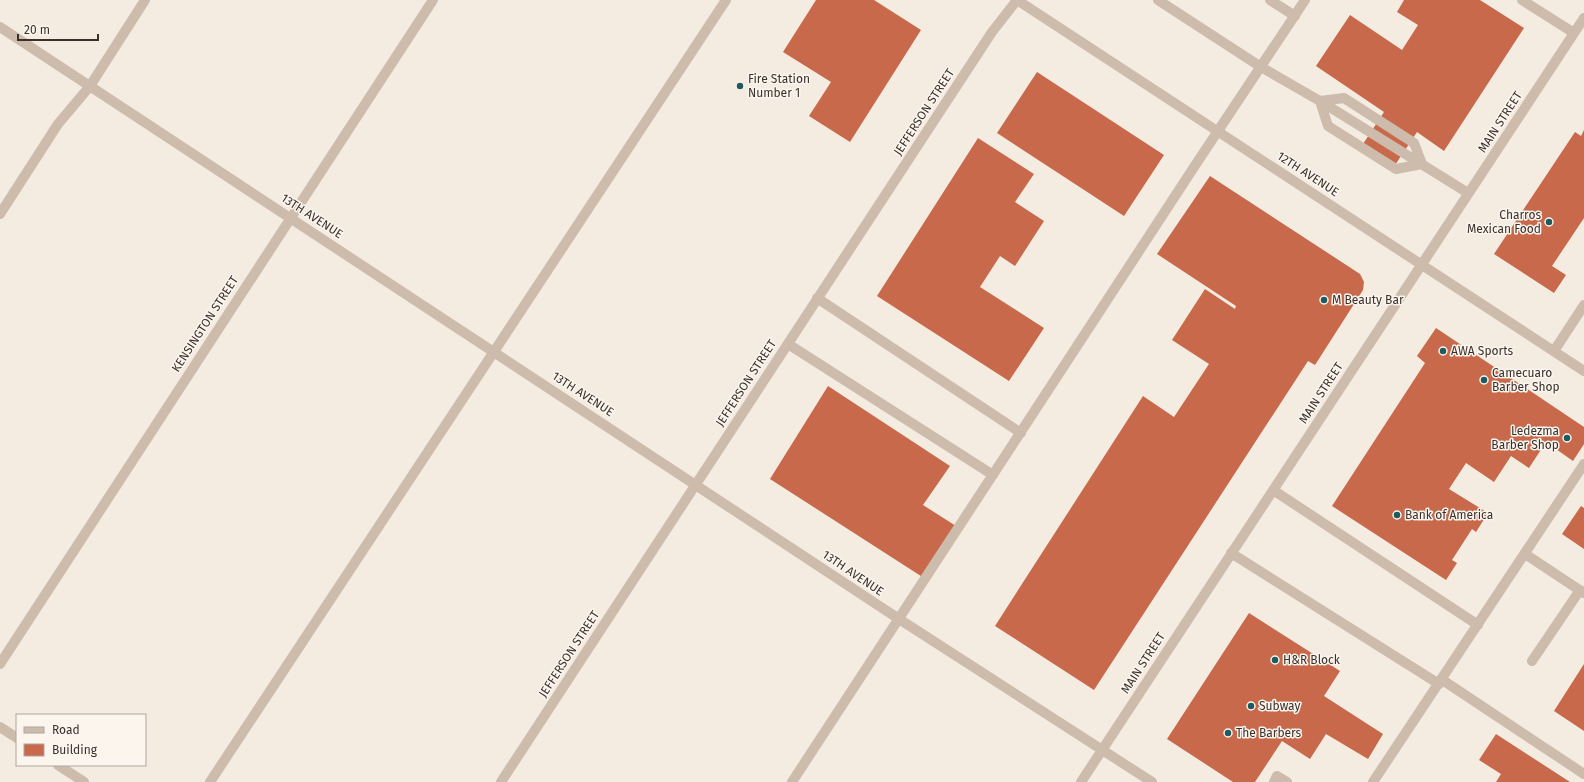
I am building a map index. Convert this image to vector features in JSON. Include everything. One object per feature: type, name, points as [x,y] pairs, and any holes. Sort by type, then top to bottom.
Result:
[{"type":"street","points":[[0,214],[58,124],[90,86],[145,0]]},
{"type":"street","name":"KENSINGTON STREET","points":[[0,664],[432,0]]},
{"type":"street","points":[[210,782],[726,0]]},
{"type":"street","name":"12TH AVENUE","points":[[1017,0],[1584,371]]},
{"type":"street","name":"JEFFERSON STREET","points":[[501,782],[992,32],[1017,0]]},
{"type":"street","points":[[1158,0],[1261,67],[1320,101],[1468,193]]},
{"type":"street","points":[[1270,0],[1295,16]]},
{"type":"street","points":[[792,782],[1305,0]]},
{"type":"street","points":[[1522,0],[1574,33]]},
{"type":"street","name":"MAIN STREET","points":[[1081,782],[1584,18]]},
{"type":"street","name":"13TH AVENUE","points":[[0,27],[696,484],[899,620],[1103,749],[1152,782]]},
{"type":"street","points":[[1320,101],[1344,98],[1414,143],[1422,164]]},
{"type":"street","points":[[1320,101],[1328,126],[1396,169],[1422,164]]},
{"type":"street","points":[[817,298],[1021,432]]},
{"type":"street","points":[[1554,351],[1584,305]]},
{"type":"street","points":[[788,344],[993,475]]},
{"type":"street","points":[[1374,782],[1584,464]]},
{"type":"street","points":[[1273,490],[1478,625]]},
{"type":"street","points":[[1231,553],[1440,682],[1584,774]]},
{"type":"street","points":[[1525,554],[1582,591],[1532,661]]},
{"type":"street","points":[[0,727],[16,737]]},
{"type":"street","points":[[60,766],[84,782]]},
{"type":"street","points":[[1274,782],[1278,776],[1287,782]]},
{"type":"building","points":[[816,0],[874,0],[921,30],[850,142],[809,116],[831,82],[783,52]]},
{"type":"building","points":[[1404,0],[1480,0],[1524,28],[1444,151],[1417,132],[1395,165],[1363,144],[1384,112],[1316,66],[1350,15],[1402,50],[1418,25],[1397,12]]},
{"type":"building","points":[[1037,72],[1164,155],[1124,216],[997,133]]},
{"type":"building","points":[[1584,130],[1584,218],[1552,266],[1566,275],[1554,293],[1494,254],[1575,132],[1581,136]]},
{"type":"building","points":[[978,138],[1034,174],[1015,202],[1044,221],[1015,266],[1000,256],[980,287],[1044,328],[1009,381],[877,296]]},
{"type":"building","points":[[1210,176],[1360,274],[1364,282],[1363,290],[1315,365],[1308,361],[1094,690],[995,626],[1143,396],[1174,417],[1209,364],[1172,340],[1205,289],[1235,309],[1236,306],[1157,254]]},
{"type":"building","points":[[1436,328],[1584,427],[1584,444],[1573,461],[1546,442],[1529,468],[1511,456],[1494,482],[1466,463],[1449,489],[1488,513],[1476,532],[1472,529],[1452,560],[1457,563],[1446,580],[1332,506],[1425,363],[1417,356]]},
{"type":"building","points":[[828,386],[950,466],[923,505],[956,526],[924,578],[770,479]]},
{"type":"building","points":[[1581,506],[1584,508],[1584,549],[1562,534]]},
{"type":"building","points":[[1249,613],[1340,671],[1324,696],[1383,734],[1368,759],[1326,734],[1310,759],[1282,741],[1255,782],[1233,782],[1167,739]]},
{"type":"building","points":[[1584,664],[1584,731],[1554,711]]},
{"type":"building","points":[[1496,734],[1570,782],[1496,782],[1501,774],[1479,760]]},
{"type":"place","name":"Fire Station Number 1","points":[[740,86]]},
{"type":"place","name":"Charros Mexican Food","points":[[1549,222]]},
{"type":"place","name":"M Beauty Bar","points":[[1324,300]]},
{"type":"place","name":"AWA Sports","points":[[1443,351]]},
{"type":"place","name":"Camecuaro Barber Shop","points":[[1484,380]]},
{"type":"place","name":"Ledezma Barber Shop","points":[[1567,438]]},
{"type":"place","name":"Bank of America","points":[[1397,515]]},
{"type":"place","name":"H&R Block","points":[[1275,660]]},
{"type":"place","name":"Subway","points":[[1251,706]]},
{"type":"place","name":"The Barbers","points":[[1228,733]]}]
